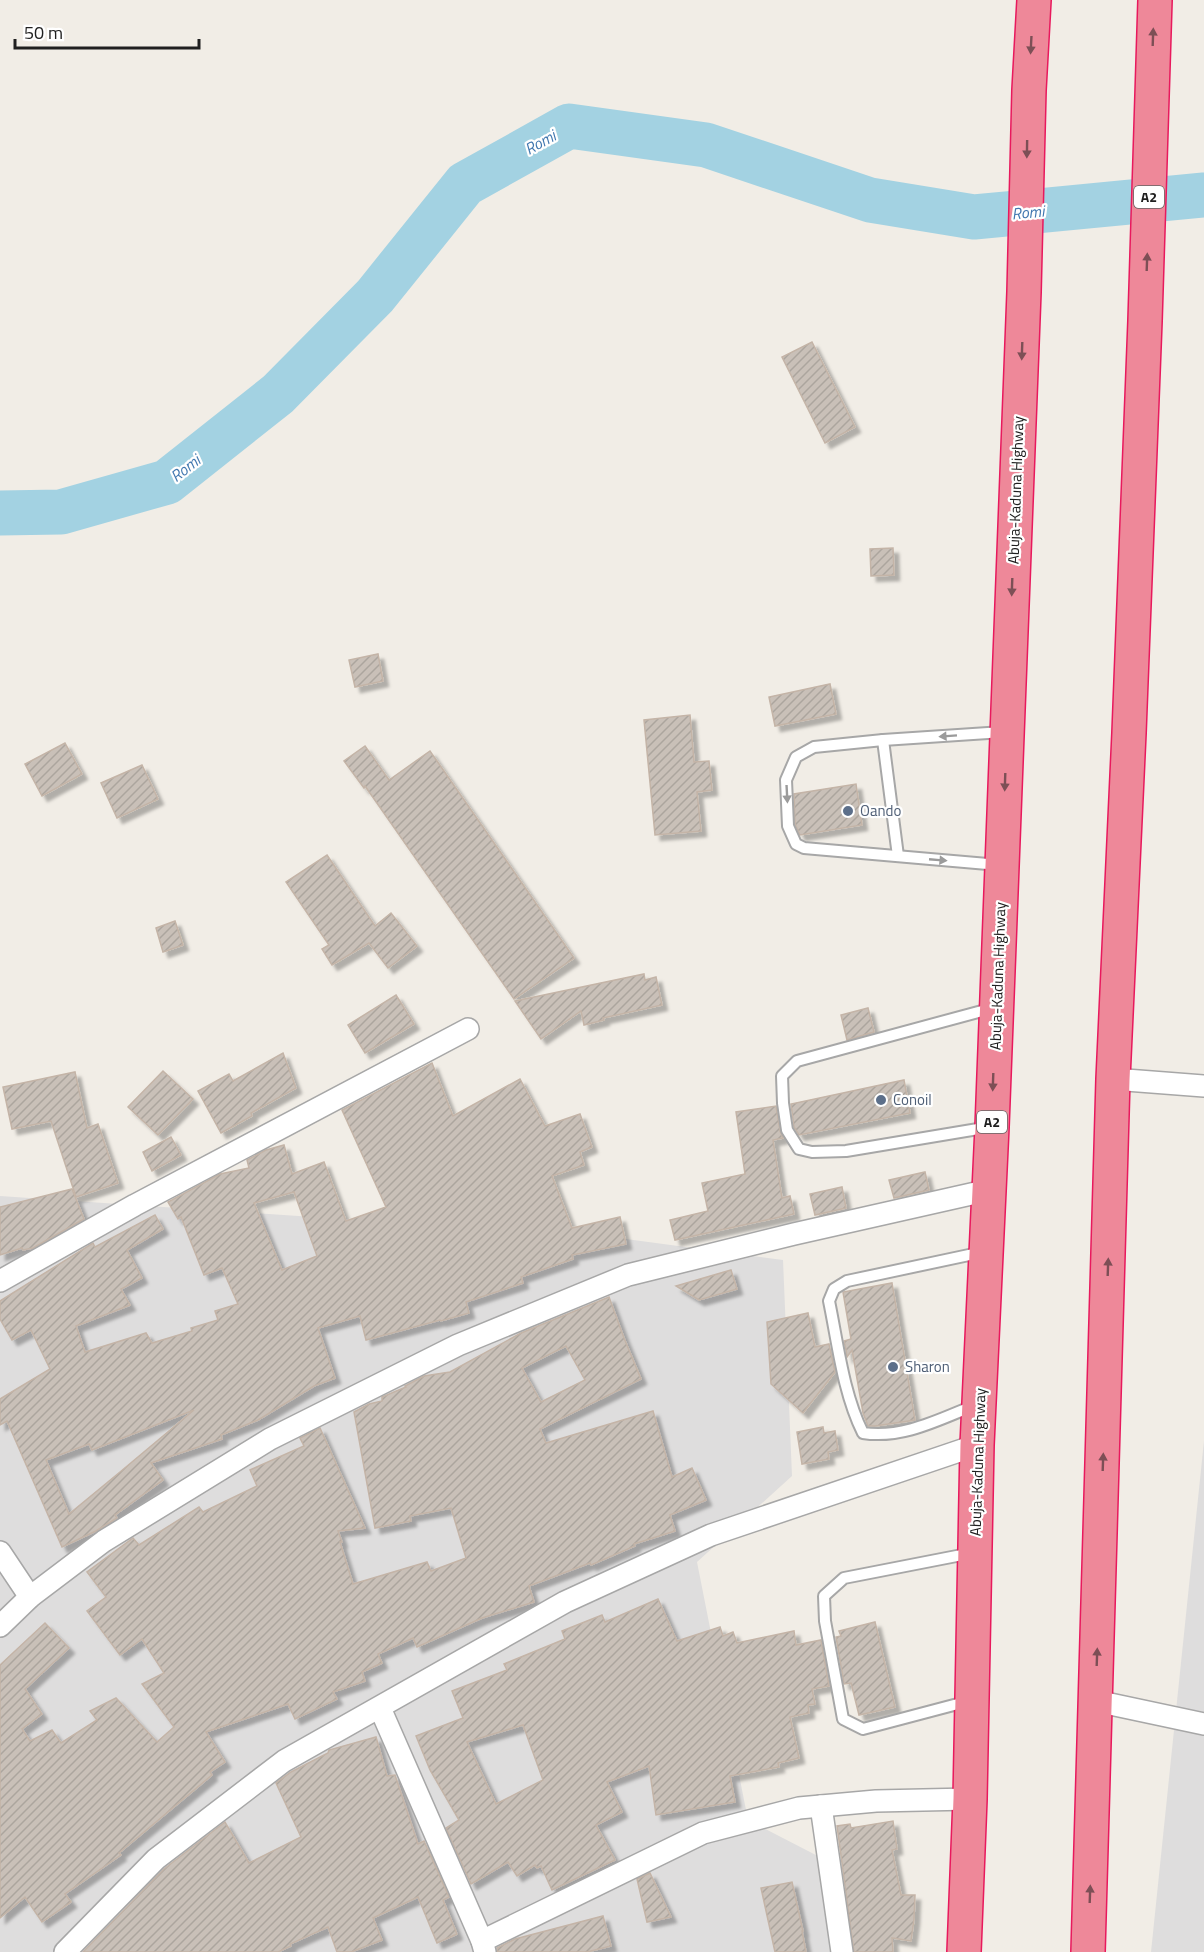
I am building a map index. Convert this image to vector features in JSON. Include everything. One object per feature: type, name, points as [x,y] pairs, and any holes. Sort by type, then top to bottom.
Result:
[{"type":"highway","name":"Abuja-Kaduna Highway","points":[[964,1952],[970,1799],[977,1445],[992,1127],[1034,0]]},
{"type":"highway","name":"A2","points":[[1088,1952],[1113,1079],[1129,733],[1155,0]]},
{"type":"street","points":[[0,1281],[135,1205],[468,1029]]},
{"type":"street","points":[[1113,1079],[1202,1089]]},
{"type":"street","points":[[0,1626],[30,1598],[105,1541],[270,1439],[458,1345],[628,1275],[794,1234],[989,1190]]},
{"type":"street","points":[[65,1952],[156,1859],[284,1761],[565,1602],[711,1535],[977,1445]]},
{"type":"street","points":[[0,1552],[30,1598]]},
{"type":"street","points":[[1096,1701],[1204,1724]]},
{"type":"street","points":[[380,1708],[484,1946],[703,1833],[799,1808],[876,1801],[970,1799]]},
{"type":"street","points":[[821,1806],[842,1952]]},
{"type":"lane","points":[[1002,866],[804,848],[796,844],[788,826],[786,780],[796,757],[814,747],[1007,732]]},
{"type":"lane","points":[[883,740],[898,856]]},
{"type":"lane","points":[[992,1127],[846,1151],[812,1152],[799,1149],[788,1131],[783,1103],[782,1076],[797,1061],[996,1007]]},
{"type":"lane","points":[[979,1403],[915,1429],[881,1436],[863,1433],[856,1419],[845,1379],[829,1301],[834,1289],[847,1281],[986,1252]]},
{"type":"lane","points":[[972,1700],[863,1729],[843,1719],[825,1621],[824,1596],[844,1578],[975,1552]]},
{"type":"shaded area","points":[[0,1196],[611,1237],[783,1260],[792,1476],[697,1562],[748,1820],[841,1868],[842,1952],[0,1952]]},
{"type":"shaded area","points":[[1204,1441],[1204,1952],[1151,1952]]},
{"type":"building","points":[[812,342],[855,427],[825,443],[782,357]]},
{"type":"building","points":[[893,548],[894,575],[871,576],[870,549]]},
{"type":"building","points":[[378,654],[383,681],[355,687],[349,660]]},
{"type":"building","points":[[830,684],[836,714],[775,726],[769,697]]},
{"type":"building","points":[[690,715],[694,762],[709,761],[712,790],[697,792],[701,831],[655,835],[644,720]]},
{"type":"building","points":[[65,743],[82,774],[42,796],[25,764]]},
{"type":"building","points":[[365,746],[389,780],[430,751],[574,958],[514,999],[365,786],[364,788],[344,761]]},
{"type":"building","points":[[142,765],[158,799],[117,818],[101,783]]},
{"type":"building","points":[[856,784],[862,825],[800,835],[795,824],[794,794]]},
{"type":"building","points":[[327,855],[375,926],[391,913],[417,946],[388,968],[369,943],[332,965],[322,949],[329,945],[286,882]]},
{"type":"building","points":[[175,921],[183,945],[163,952],[156,928]]},
{"type":"building","points":[[644,974],[645,980],[656,977],[662,1005],[603,1018],[604,1020],[584,1025],[581,1011],[541,1039],[515,1001]]},
{"type":"building","points":[[396,995],[414,1024],[365,1053],[348,1025]]},
{"type":"building","points":[[868,1008],[874,1032],[847,1040],[841,1015]]},
{"type":"building","points":[[283,1053],[296,1088],[221,1133],[198,1091],[229,1074],[233,1081]]},
{"type":"building","points":[[432,1063],[453,1116],[520,1079],[545,1126],[580,1114],[592,1147],[580,1152],[584,1165],[552,1176],[572,1228],[620,1217],[626,1244],[572,1255],[573,1259],[521,1277],[523,1283],[466,1302],[469,1313],[441,1321],[366,1340],[360,1316],[318,1328],[335,1378],[314,1386],[258,1420],[221,1435],[222,1439],[151,1463],[163,1480],[115,1515],[117,1518],[62,1547],[7,1421],[0,1425],[0,1399],[50,1369],[31,1330],[12,1340],[0,1319],[0,1301],[93,1243],[95,1247],[155,1215],[163,1229],[127,1250],[142,1278],[121,1289],[130,1305],[76,1326],[85,1352],[146,1333],[152,1343],[192,1331],[191,1328],[218,1320],[215,1311],[238,1304],[222,1268],[204,1275],[181,1217],[178,1219],[168,1202],[220,1174],[249,1168],[247,1160],[266,1150],[284,1145],[292,1174],[324,1162],[346,1221],[386,1207],[342,1110]],"holes":[[[294,1192],[317,1256],[282,1270],[254,1203]],[[194,1410],[120,1472],[69,1514],[46,1460],[89,1444],[92,1450]]]},
{"type":"building","points":[[163,1071],[193,1099],[158,1135],[128,1107]]},
{"type":"building","points":[[75,1072],[87,1128],[98,1124],[118,1183],[76,1197],[51,1121],[12,1129],[3,1087]]},
{"type":"building","points":[[904,1080],[910,1113],[799,1135],[794,1127],[791,1104]]},
{"type":"building","points":[[776,1106],[783,1138],[773,1140],[782,1198],[790,1196],[794,1214],[675,1240],[670,1220],[708,1211],[702,1183],[745,1174],[736,1112]]},
{"type":"building","points":[[171,1137],[181,1155],[152,1171],[143,1152]]},
{"type":"building","points":[[925,1172],[929,1190],[894,1198],[889,1180]]},
{"type":"building","points":[[842,1187],[846,1208],[815,1215],[810,1194]]},
{"type":"building","points":[[72,1189],[84,1219],[33,1248],[23,1250],[22,1248],[0,1255],[0,1207]]},
{"type":"building","points":[[731,1270],[737,1289],[699,1300],[676,1286]]},
{"type":"building","points":[[892,1283],[915,1420],[868,1426],[863,1413],[852,1350],[847,1357],[844,1341],[851,1339],[843,1292]]},
{"type":"building","points":[[609,1297],[641,1379],[540,1429],[546,1443],[653,1411],[672,1477],[692,1468],[706,1500],[670,1515],[675,1531],[634,1544],[635,1546],[591,1565],[590,1563],[529,1586],[534,1602],[482,1618],[417,1647],[413,1638],[378,1654],[382,1663],[362,1672],[365,1681],[333,1692],[337,1699],[295,1719],[288,1704],[206,1732],[225,1762],[210,1772],[212,1775],[119,1853],[121,1855],[65,1894],[71,1902],[42,1922],[25,1897],[0,1918],[0,1665],[45,1623],[69,1648],[25,1689],[42,1714],[22,1729],[30,1741],[52,1730],[61,1743],[97,1720],[90,1711],[116,1698],[157,1742],[174,1727],[142,1684],[164,1673],[142,1639],[120,1655],[87,1611],[106,1597],[87,1572],[133,1538],[139,1545],[199,1507],[203,1512],[257,1486],[250,1470],[304,1446],[300,1438],[320,1428],[365,1528],[338,1531],[353,1584],[427,1562],[431,1571],[466,1558],[451,1508],[410,1516],[411,1521],[375,1528],[354,1412],[369,1404],[382,1401],[382,1397],[424,1376],[450,1372],[521,1333]],"holes":[[[566,1346],[585,1380],[541,1402],[522,1368]]]},
{"type":"building","points":[[808,1313],[815,1347],[829,1344],[835,1372],[803,1413],[771,1384],[767,1322]]},
{"type":"building","points":[[823,1427],[824,1433],[835,1431],[838,1450],[828,1452],[829,1459],[802,1464],[797,1432]]},
{"type":"building","points":[[658,1599],[677,1641],[720,1627],[723,1636],[733,1632],[737,1643],[794,1631],[796,1645],[821,1640],[829,1686],[812,1689],[815,1704],[808,1705],[809,1713],[790,1717],[799,1758],[778,1763],[779,1767],[730,1776],[735,1802],[656,1815],[649,1766],[607,1782],[622,1812],[596,1825],[615,1860],[552,1890],[541,1866],[537,1868],[535,1865],[517,1876],[508,1862],[471,1884],[446,1828],[459,1820],[430,1770],[416,1736],[463,1718],[452,1691],[507,1670],[504,1664],[565,1639],[562,1631],[602,1615],[605,1622]],"holes":[[[523,1725],[543,1780],[496,1804],[467,1742]]]},
{"type":"building","points":[[875,1622],[895,1707],[859,1715],[851,1683],[844,1684],[836,1637],[841,1636],[839,1631]]},
{"type":"building","points":[[376,1737],[387,1776],[395,1775],[418,1844],[424,1841],[449,1897],[443,1900],[457,1934],[437,1943],[418,1897],[373,1918],[382,1940],[351,1952],[337,1952],[328,1927],[278,1952],[83,1952],[164,1869],[225,1822],[249,1863],[301,1837],[276,1783],[291,1772],[328,1753],[329,1750]]},
{"type":"building","points":[[893,1821],[897,1849],[892,1850],[901,1895],[915,1895],[911,1941],[892,1938],[893,1952],[854,1952],[837,1826],[850,1824],[851,1828]]},
{"type":"building","points":[[650,1873],[671,1917],[647,1922],[637,1879]]},
{"type":"building","points":[[792,1882],[806,1952],[775,1952],[761,1888]]},
{"type":"building","points":[[603,1916],[611,1946],[587,1952],[497,1952],[497,1948],[515,1939]]},
{"type":"waterway","name":"Romi","points":[[0,513],[61,512],[167,482],[278,394],[375,296],[465,184],[569,126],[706,145],[870,200],[974,217],[1204,195]]},
{"type":"place","name":"Oando","points":[[848,811]]},
{"type":"place","name":"Conoil","points":[[881,1100]]},
{"type":"place","name":"Sharon","points":[[893,1367]]}]
